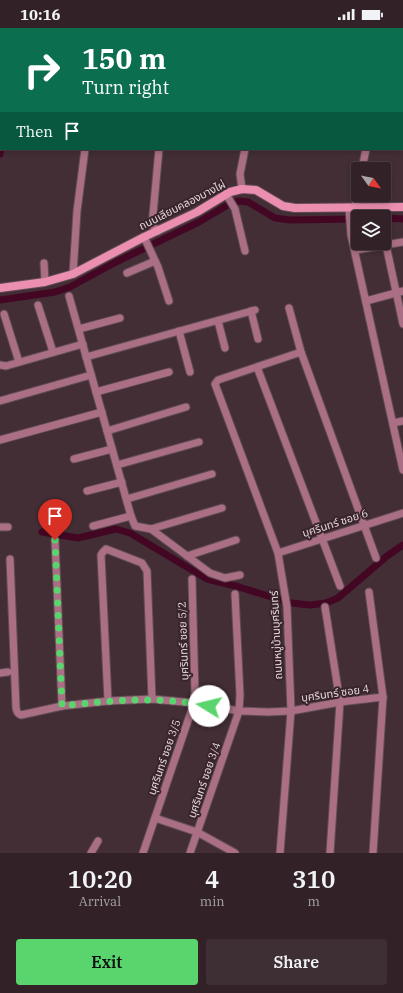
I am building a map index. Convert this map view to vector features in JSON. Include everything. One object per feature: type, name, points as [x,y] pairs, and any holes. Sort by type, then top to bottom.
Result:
[{"type":"street","points":[[73,274],[77,211],[85,150]]},
{"type":"street","points":[[158,231],[152,225],[159,150]]},
{"type":"street","points":[[242,189],[240,174],[245,150]]},
{"type":"street","points":[[363,162],[366,150]]},
{"type":"street","name":"ถนนเลียบคลองบางไผ่","points":[[0,288],[45,282],[73,274],[146,240],[158,231],[197,212],[229,199],[242,189],[256,190],[283,206],[295,208],[351,209],[403,207]]},
{"type":"street","points":[[229,199],[238,222],[245,251]]},
{"type":"street","points":[[351,231],[351,209],[354,202]]},
{"type":"street","points":[[146,240],[169,301]]},
{"type":"street","points":[[391,244],[403,242]]},
{"type":"street","points":[[356,250],[392,423],[402,457],[403,470]]},
{"type":"street","points":[[387,250],[400,292],[403,324]]},
{"type":"street","points":[[127,273],[155,261]]},
{"type":"street","points":[[44,263],[45,282]]},
{"type":"street","points":[[366,301],[400,292]]},
{"type":"street","points":[[69,296],[126,499],[135,526],[152,529],[222,508]]},
{"type":"street","points":[[38,305],[53,352]]},
{"type":"street","points":[[289,308],[301,352],[376,558]]},
{"type":"street","points":[[86,357],[253,311],[258,339]]},
{"type":"street","points":[[4,314],[19,362]]},
{"type":"street","points":[[78,329],[120,318]]},
{"type":"street","points":[[218,321],[225,348]]},
{"type":"street","points":[[179,331],[190,372]]},
{"type":"street","points":[[0,365],[6,366],[83,344]]},
{"type":"street","points":[[301,352],[257,367],[321,540],[340,586]]},
{"type":"street","name":"ถนนหมู่บ้านบุศรินทร์","points":[[257,367],[218,380],[216,382],[216,386],[278,552],[285,591],[291,711],[280,853]]},
{"type":"street","points":[[96,392],[169,372]]},
{"type":"street","points":[[0,401],[91,375]]},
{"type":"street","points":[[107,430],[186,407]]},
{"type":"street","points":[[0,440],[102,412]]},
{"type":"street","points":[[392,423],[403,421]]},
{"type":"street","points":[[117,465],[199,442]]},
{"type":"street","points":[[74,459],[112,449]]},
{"type":"street","points":[[126,499],[212,474]]},
{"type":"street","points":[[87,491],[122,482]]},
{"type":"street","name":"บุศรินทร์ ซอย 6","points":[[278,552],[321,540],[401,513]]},
{"type":"street","points":[[93,526],[131,516]]},
{"type":"street","points":[[152,529],[210,573],[225,578],[240,575]]},
{"type":"street","points":[[55,540],[62,706]]},
{"type":"street","points":[[187,556],[236,540]]},
{"type":"street","points":[[108,701],[101,555],[106,549],[142,563],[147,571],[152,699]]},
{"type":"street","name":"บุศรินทร์ ซอย 4","points":[[10,559],[16,708],[18,713],[21,715],[62,706],[108,701],[152,699],[194,703],[239,711],[268,712],[291,711],[340,702],[383,697]]},
{"type":"street","name":"บุศรินทร์ ซอย 5/2","points":[[192,579],[194,703]]},
{"type":"street","points":[[369,592],[383,697],[374,853]]},
{"type":"street","name":"บุศรินทร์ ซอย 3/4","points":[[190,853],[239,711],[240,695],[235,594]]},
{"type":"street","points":[[325,608],[340,702],[330,853]]},
{"type":"street","points":[[0,672],[8,672]]},
{"type":"street","name":"บุศรินทร์ ซอย 3/5","points":[[143,853],[194,703]]},
{"type":"street","points":[[155,818],[197,832],[235,853]]},
{"type":"street","points":[[92,853],[98,841]]},
{"type":"waterway","points":[[0,154],[1,150]]},
{"type":"waterway","points":[[0,300],[55,292],[70,287],[116,262],[199,222],[231,203],[238,201],[248,202],[275,218],[290,220],[351,219]]},
{"type":"waterway","points":[[391,218],[403,219]]},
{"type":"waterway","points":[[42,532],[78,538],[116,529],[130,533],[207,579],[291,603],[310,605],[326,603],[338,598],[387,556],[403,545]]},
{"type":"route","points":[[55,540],[62,706],[108,701],[152,699],[209,706]]}]
